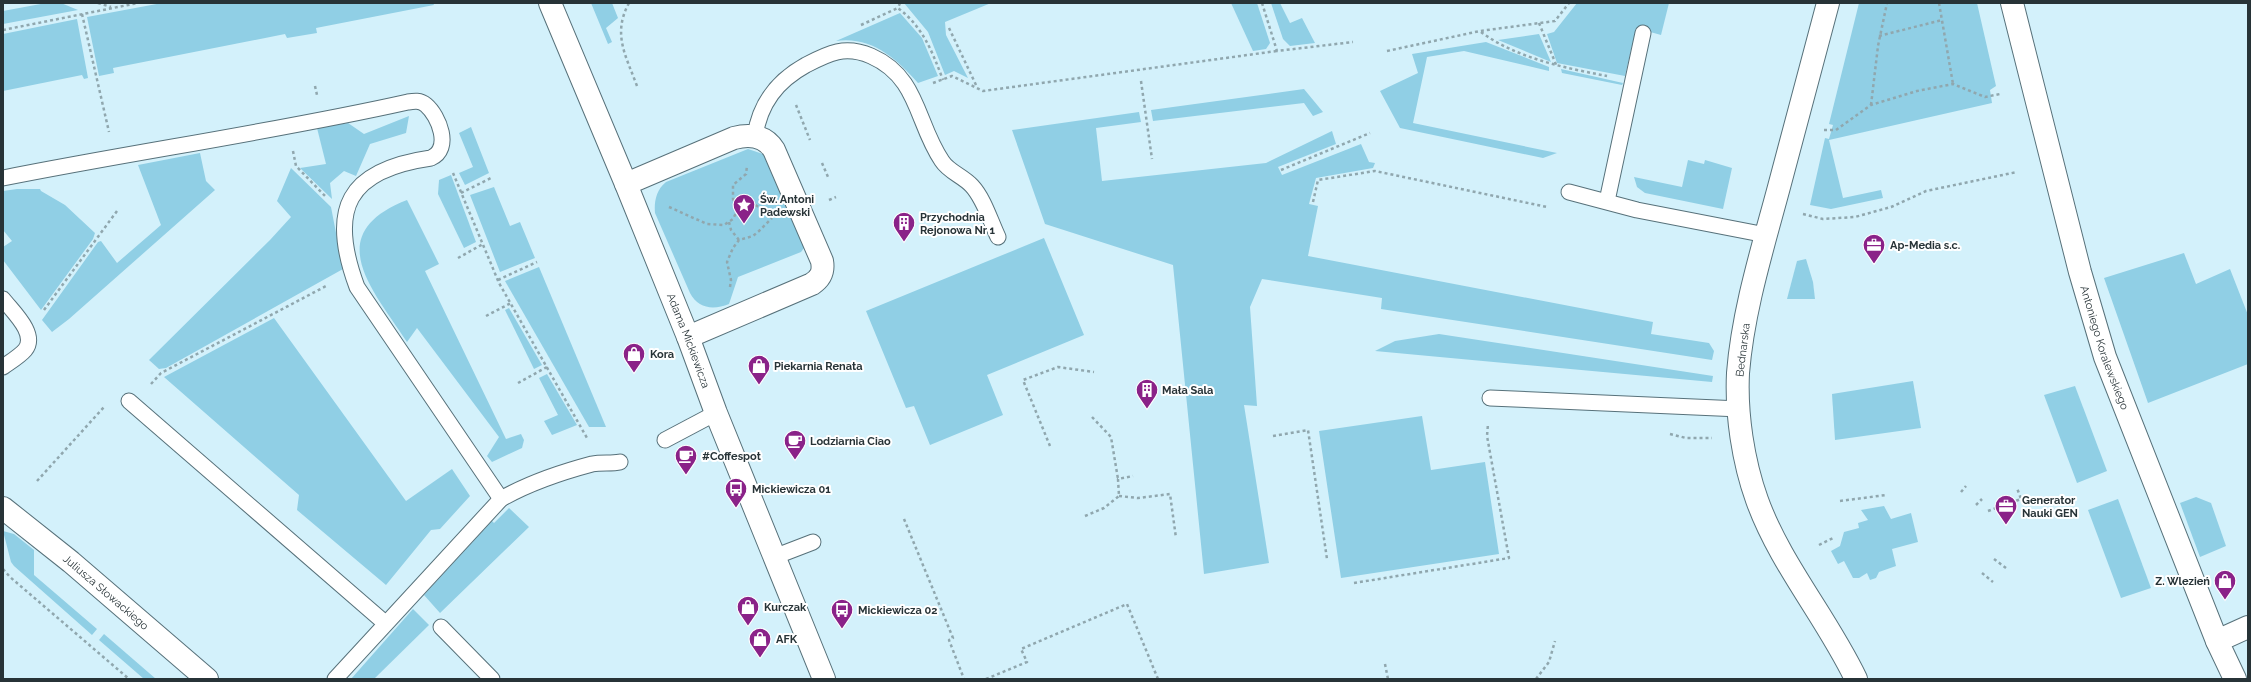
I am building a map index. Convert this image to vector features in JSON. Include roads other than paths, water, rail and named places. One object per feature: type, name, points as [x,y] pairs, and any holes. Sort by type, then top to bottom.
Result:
[{"type":"street","name":"Adama Mickiewicza","points":[[550,3],[626,184],[688,337],[716,413],[824,679]]},
{"type":"street","name":"Bednarska","points":[[1828,3],[1766,235],[1741,351],[1738,373],[1740,409],[1746,462],[1758,501],[1784,556],[1856,679]]},
{"type":"street","name":"Antoniego Koralewskiego","points":[[2012,3],[2080,272],[2105,357],[2217,641],[2235,679]]},
{"type":"street","points":[[626,184],[734,138],[761,139],[774,150],[822,261],[823,271],[817,281],[812,284],[688,337]]},
{"type":"street","name":"Juliusza Słowackiego","points":[[3,508],[71,562],[207,679]]},
{"type":"street","points":[[2217,641],[2248,627]]},
{"type":"lane","points":[[1607,201],[1643,33]]},
{"type":"lane","points":[[761,139],[763,106],[773,90],[786,78],[813,62],[835,52],[848,49],[864,53],[892,67],[903,79],[941,160],[975,189],[998,237]]},
{"type":"lane","points":[[3,178],[115,156],[288,127],[408,102],[420,102],[430,110],[442,136],[442,143],[439,152],[430,158],[395,166],[369,178],[357,188],[346,208],[346,243],[351,270],[357,286],[501,499]]},
{"type":"lane","points":[[1569,192],[1637,210],[1766,235]]},
{"type":"lane","points":[[3,299],[26,330],[29,339],[27,349],[3,367]]},
{"type":"lane","points":[[1490,398],[1740,409]]},
{"type":"lane","points":[[128,401],[385,622]]},
{"type":"lane","points":[[665,440],[716,413]]},
{"type":"lane","points":[[335,679],[385,622],[501,499],[518,489],[554,476],[601,462],[620,462]]},
{"type":"lane","points":[[774,557],[813,542]]},
{"type":"lane","points":[[441,626],[492,679]]},
{"type":"place","name":"Św. Antoni Padewski","points":[[744,224]]},
{"type":"place","name":"Przychodnia Rejonowa Nr 1","points":[[904,242]]},
{"type":"place","name":"Ap-Media s.c.","points":[[1874,264]]},
{"type":"place","name":"Kora","points":[[634,374]]},
{"type":"place","name":"Piekarnia Renata","points":[[759,386]]},
{"type":"place","name":"Mała Sala","points":[[1147,410]]},
{"type":"place","name":"Lodziarnia Ciao","points":[[795,460]]},
{"type":"place","name":"#Coffespot","points":[[686,476]]},
{"type":"place","name":"Mickiewicza 01","points":[[736,508]]},
{"type":"place","name":"Generator Nauki GEN","points":[[2006,526]]},
{"type":"place","name":"Z. Wlezień","points":[[2225,600]]},
{"type":"place","name":"Kurczak","points":[[748,626]]},
{"type":"place","name":"Mickiewicza 02","points":[[842,630]]},
{"type":"place","name":"AFK","points":[[760,658]]}]
